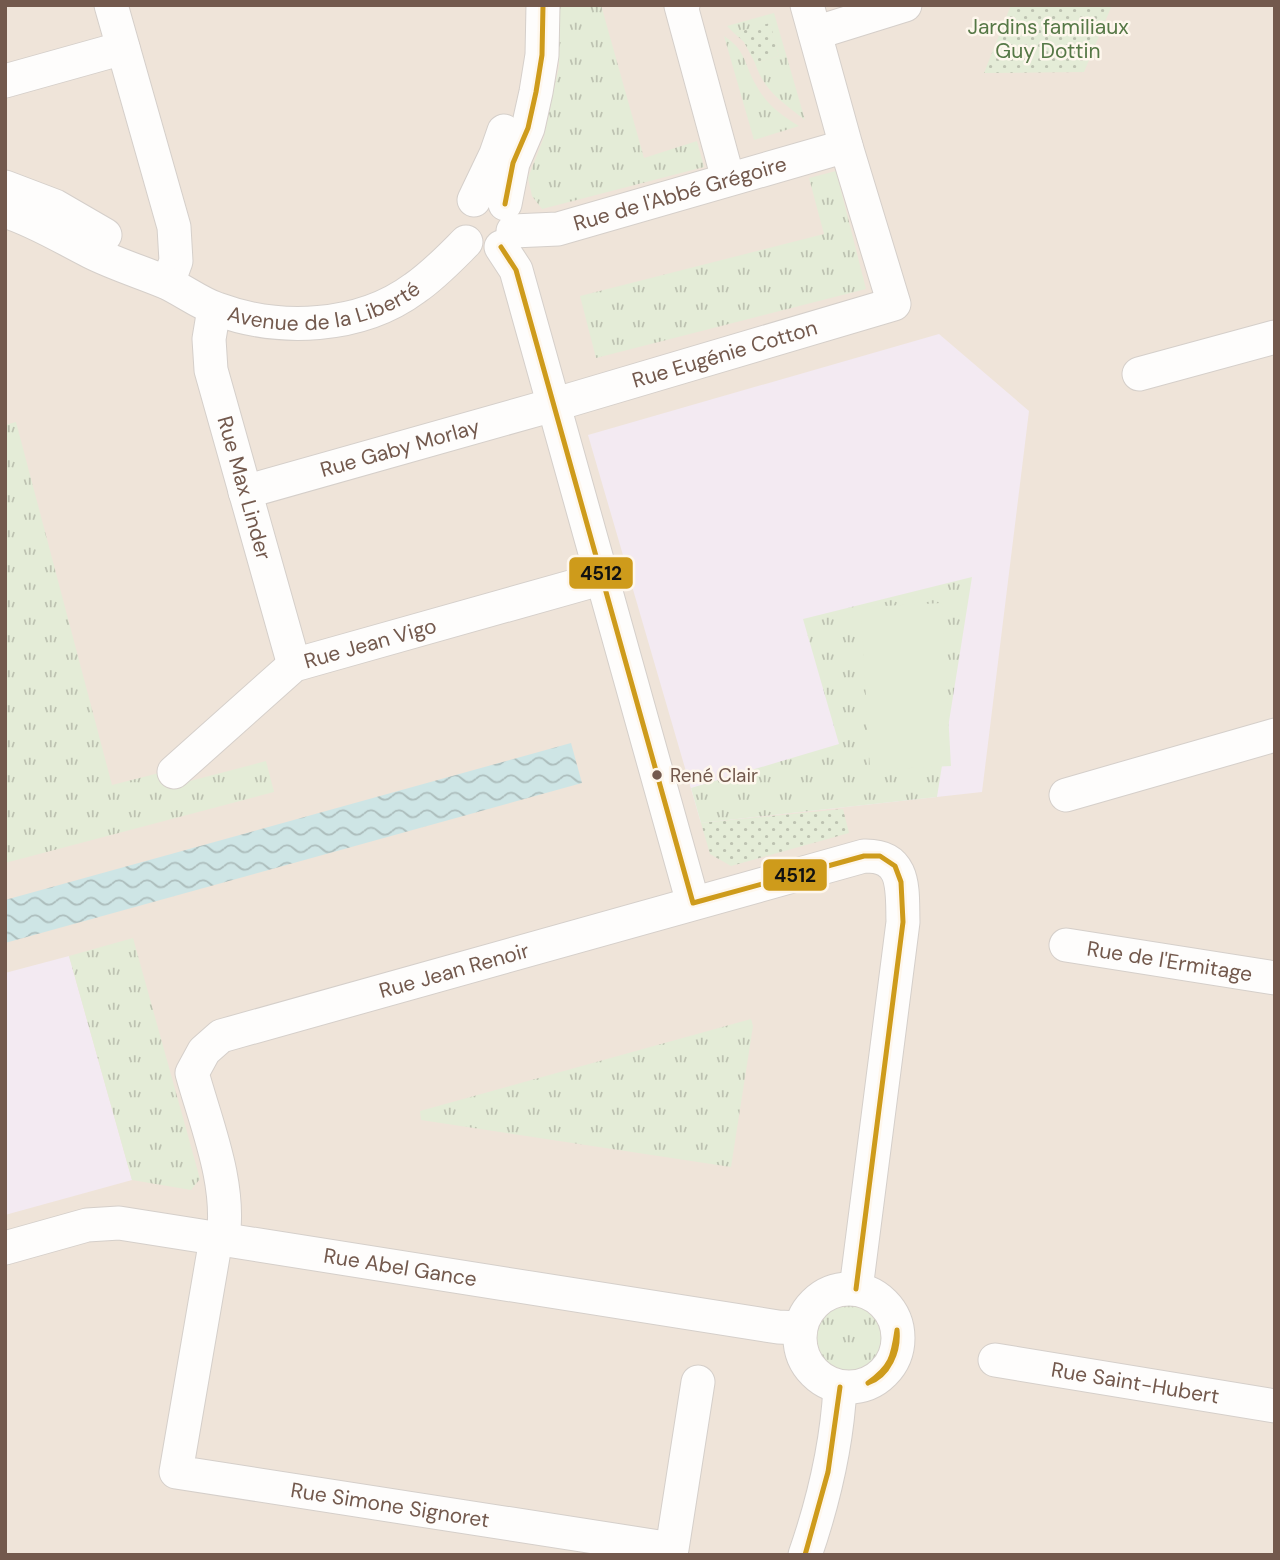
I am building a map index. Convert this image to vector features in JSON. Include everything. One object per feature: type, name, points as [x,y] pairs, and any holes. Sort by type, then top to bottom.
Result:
[{"type":"street","points":[[111,5],[174,227],[176,261],[168,283]]},
{"type":"street","points":[[524,5],[523,54],[513,102],[496,154],[498,220],[516,270],[693,903]]},
{"type":"street","points":[[498,220],[513,163],[528,128],[536,92],[542,55],[543,5]]},
{"type":"street","points":[[846,146],[811,19],[905,5]]},
{"type":"street","points":[[682,6],[729,179]]},
{"type":"street","points":[[5,82],[123,48]]},
{"type":"street","name":"Rue de l'Abbé Grégoire","points":[[498,220],[558,229],[846,146]]},
{"type":"street","name":"Rue Eugénie Cotton","points":[[553,405],[894,304],[846,146]]},
{"type":"street","name":"Avenue de la Liberté","points":[[5,187],[55,206],[108,237],[168,283]]},
{"type":"street","name":"Avenue de la Liberté","points":[[5,211],[95,254],[168,283],[215,309],[243,317],[295,323],[343,318],[369,311],[414,289],[466,242],[479,250],[487,251],[498,220]]},
{"type":"street","name":"Rue Max Linder","points":[[215,309],[209,338],[211,370],[294,665]]},
{"type":"street","points":[[1139,374],[1275,337]]},
{"type":"street","name":"Rue Gaby Morlay","points":[[245,492],[553,405]]},
{"type":"street","name":"Rue Jean Vigo","points":[[174,772],[294,665],[603,578]]},
{"type":"street","points":[[1066,794],[1275,735]]},
{"type":"street","name":"Rue Jean Renoir","points":[[219,1239],[226,1216],[223,1189],[192,1073],[204,1051],[221,1036],[864,856],[880,856],[895,866],[901,882],[903,922],[856,1289]]},
{"type":"street","name":"Rue de l'Ermitage","points":[[1066,944],[1275,978]]},
{"type":"street","name":"Rue Abel Gance","points":[[5,1248],[87,1225],[118,1223],[800,1328]]},
{"type":"street","name":"Rue Simone Signoret","points":[[219,1239],[176,1472],[673,1549],[698,1382]]},
{"type":"street","points":[[856,1289],[871,1293],[883,1302],[892,1314],[898,1343],[894,1359],[885,1372],[872,1382],[856,1387],[840,1387],[825,1382],[803,1359],[799,1344],[800,1328],[805,1314],[827,1293],[856,1289]]},
{"type":"street","name":"Rue Saint-Hubert","points":[[995,1360],[1275,1406]]},
{"type":"street","points":[[804,1555],[828,1480],[840,1387]]},
{"type":"shaded area","points":[[5,5],[1275,5],[1275,1555],[5,1555]]},
{"type":"shaded area","points":[[939,334],[1029,411],[982,792],[701,823],[588,435]]},
{"type":"shaded area","points":[[69,956],[132,1180],[5,1215],[5,973]]},
{"type":"green space","points":[[558,5],[601,5],[644,158],[697,141],[704,167],[542,209],[532,196],[528,178],[544,137],[559,66]]},
{"type":"green space","name":"Jardins familiaux Guy Dottin","points":[[1011,5],[1112,5],[1084,72],[984,73]]},
{"type":"green space","points":[[774,13],[805,120],[769,89],[755,63],[779,56],[770,24],[734,33],[727,26]]},
{"type":"green space","points":[[770,23],[779,56],[755,63],[744,42],[734,33]]},
{"type":"green space","points":[[724,36],[741,52],[764,98],[799,126],[754,140]]},
{"type":"green space","points":[[836,171],[866,289],[596,358],[580,296],[824,234],[809,178]]},
{"type":"green space","points":[[16,422],[112,785],[163,772],[167,787],[266,761],[274,792],[5,863],[5,425]]},
{"type":"green space","points":[[972,577],[937,797],[701,823],[691,788],[839,744],[803,619]]},
{"type":"green space","points":[[942,603],[951,766],[870,770],[861,607]]},
{"type":"green space","points":[[843,809],[849,833],[731,866],[710,854],[701,823]]},
{"type":"green space","points":[[133,938],[200,1179],[191,1190],[132,1180],[69,956]]},
{"type":"green space","points":[[751,1019],[753,1026],[731,1167],[421,1120],[420,1111]]},
{"type":"green space","points":[[849,1302],[863,1305],[876,1313],[884,1326],[887,1340],[884,1354],[876,1367],[863,1375],[849,1378],[835,1375],[822,1367],[814,1354],[811,1340],[814,1326],[822,1313],[835,1305]]},
{"type":"water","points":[[571,743],[582,783],[5,943],[5,900]]},
{"type":"transit line","name":"4512","points":[[505,204],[513,163],[528,128],[536,92],[542,55],[543,5]]},
{"type":"transit line","name":"4512","points":[[501,247],[516,270],[693,903]]},
{"type":"transit line","name":"4512","points":[[693,903],[864,856],[880,856],[895,866]]},
{"type":"transit line","name":"4512","points":[[856,1289],[903,922],[901,882],[895,866]]},
{"type":"transit line","name":"4512","points":[[868,1383],[882,1372],[890,1361],[897,1330]]},
{"type":"transit line","name":"4512","points":[[868,1383],[882,1375],[891,1362],[897,1330]]},
{"type":"transit line","name":"4512","points":[[805,1555],[828,1472],[840,1387]]},
{"type":"place","name":"René Clair","points":[[657,775]]}]
